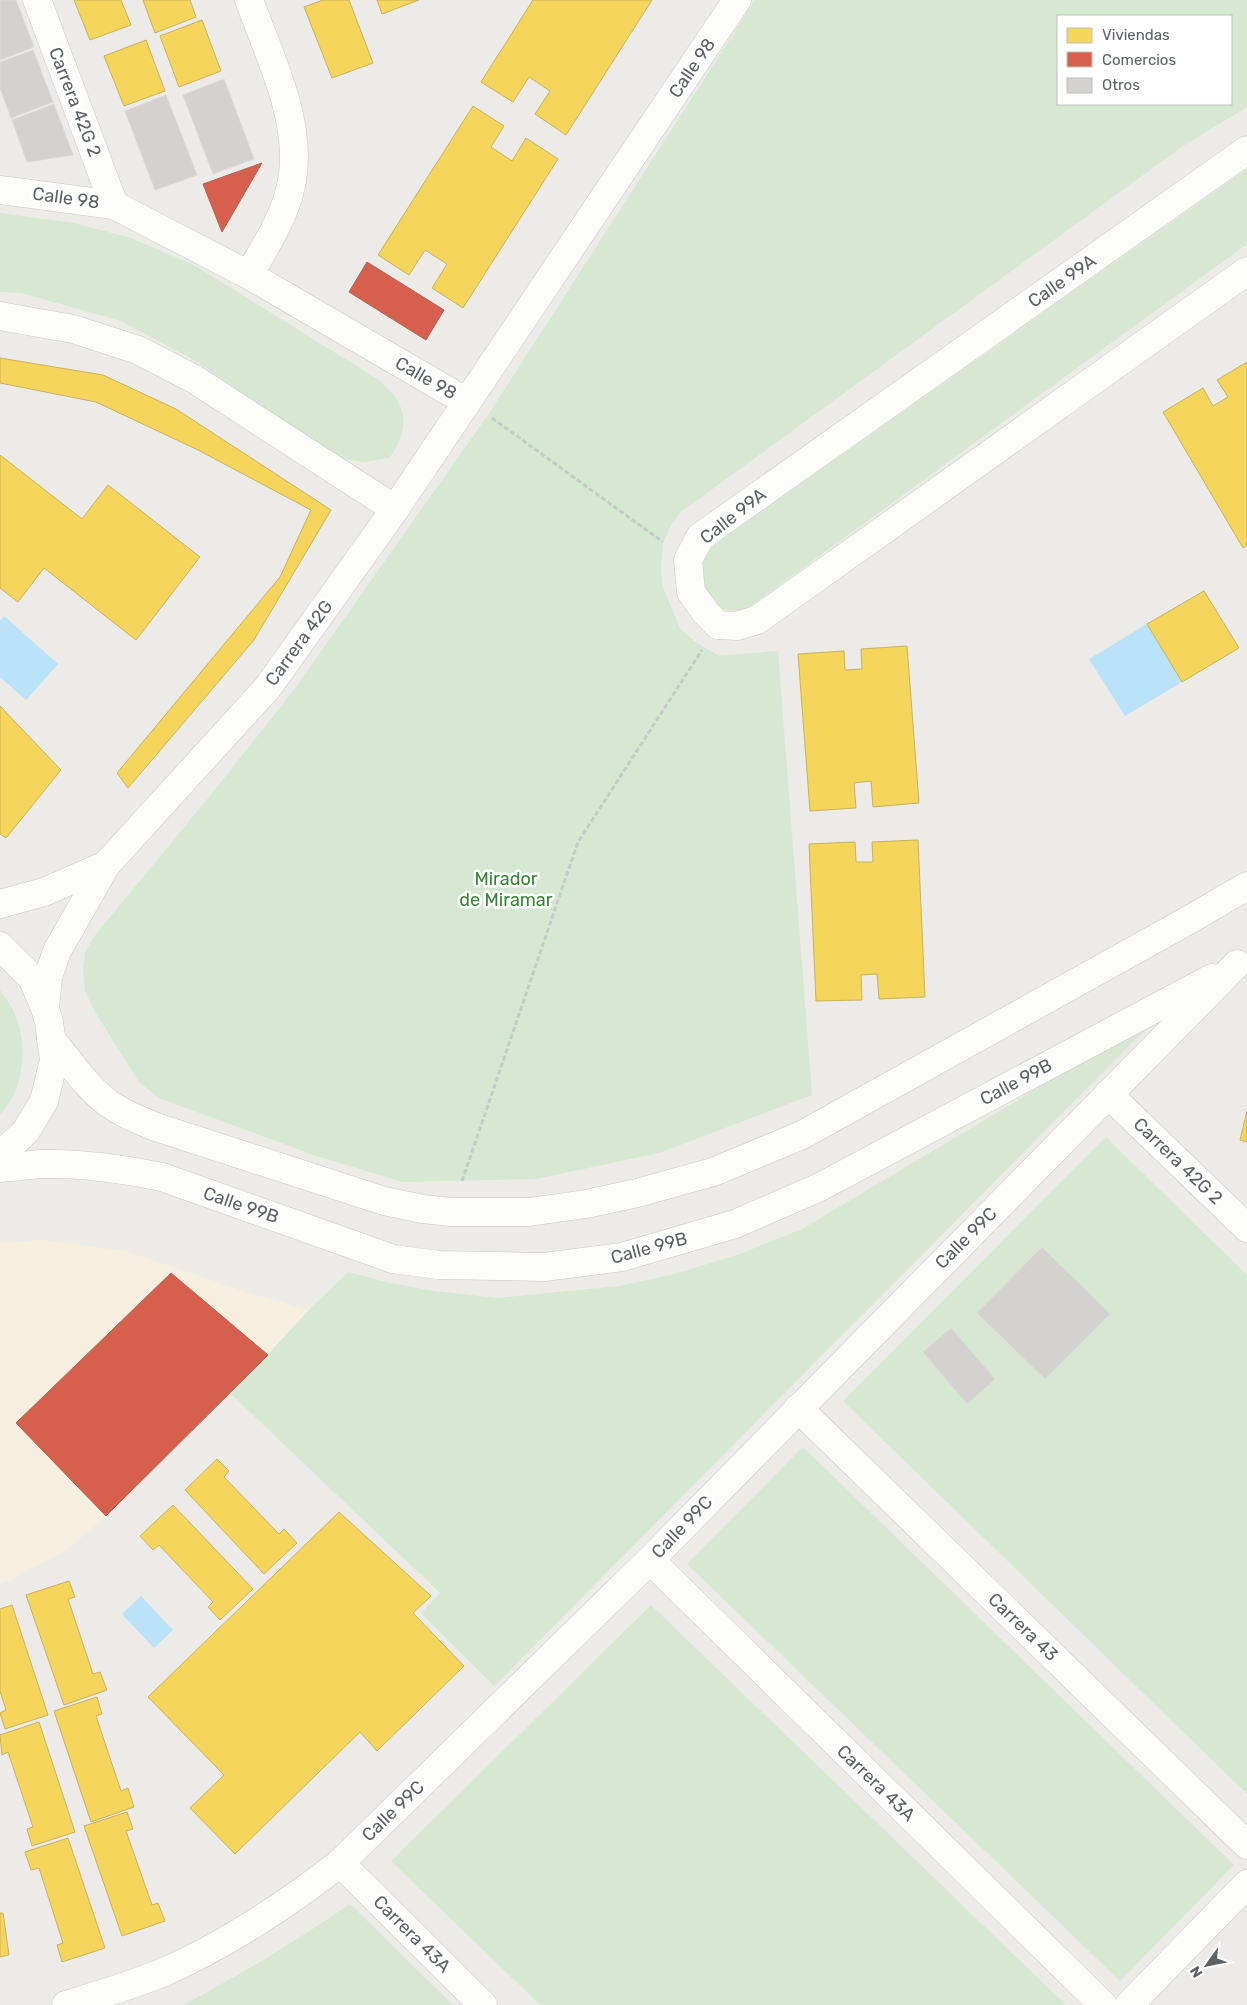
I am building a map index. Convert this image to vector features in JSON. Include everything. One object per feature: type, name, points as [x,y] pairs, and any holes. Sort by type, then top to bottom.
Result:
[{"type":"street","name":"Carrera 42G 2","points":[[37,0],[114,205]]},
{"type":"street","points":[[249,0],[285,96],[296,155],[290,190],[278,222],[249,275]]},
{"type":"street","name":"Calle 98","points":[[0,190],[114,205],[249,275],[467,402],[737,0]]},
{"type":"street","name":"Calle 99A","points":[[718,625],[690,592],[688,560],[700,537],[1247,150]]},
{"type":"street","points":[[718,625],[737,626],[757,620],[1247,271]]},
{"type":"street","points":[[0,316],[73,329],[138,350],[194,379],[395,509]]},
{"type":"street","name":"Carrera 42G","points":[[45,1008],[48,977],[57,951],[106,865],[268,687],[395,509],[467,402]]},
{"type":"street","name":"Carrera 42G","points":[[0,904],[44,892],[106,865]]},
{"type":"street","points":[[51,1039],[91,1087],[107,1102],[129,1116],[156,1127],[384,1202],[451,1212],[529,1212],[637,1194],[722,1168],[802,1135],[1247,886]]},
{"type":"street","points":[[0,946],[32,978],[45,1008],[54,1060],[44,1101],[26,1131],[0,1156]]},
{"type":"street","name":"Calle 99C","points":[[66,2005],[164,1972],[211,1948],[283,1904],[340,1863],[650,1560],[1108,1094],[1242,961]]},
{"type":"street","name":"Calle 99B","points":[[0,1168],[44,1164],[87,1166],[125,1170],[162,1177],[393,1259],[438,1265],[544,1267],[622,1257],[734,1224],[820,1187],[1242,961]]},
{"type":"street","name":"Carrera 42G 2","points":[[1108,1094],[1247,1228]]},
{"type":"street","name":"Carrera 43","points":[[798,1408],[1247,1845]]},
{"type":"street","name":"Carrera 43A","points":[[650,1560],[1103,2005]]},
{"type":"street","name":"Carrera 43A","points":[[340,1863],[484,2005]]},
{"type":"street","points":[[1129,2005],[1247,1884]]},
{"type":"path","points":[[467,402],[688,560]]},
{"type":"path","points":[[451,1212],[578,842],[718,625]]},
{"type":"shaded area","points":[[42,1240],[125,1251],[252,1294],[309,1310],[231,1394],[110,1513],[69,1548],[15,1578],[0,1584],[0,1243]]},
{"type":"green space","name":"Mirador de Miramar","points":[[755,0],[1247,0],[1247,107],[1183,146],[681,512],[671,525],[663,543],[662,585],[680,628],[694,641],[719,656],[778,651],[812,1095],[659,1153],[536,1179],[403,1182],[316,1156],[159,1098],[139,1082],[94,1010],[85,991],[83,971],[85,952],[96,934],[209,797],[293,691],[488,415]]},
{"type":"green space","points":[[1247,169],[1247,244],[748,608],[727,610],[719,607],[710,598],[704,588],[700,571],[703,561],[713,546]]},
{"type":"green space","points":[[0,213],[74,223],[131,238],[194,265],[379,380],[395,397],[402,413],[403,429],[394,451],[389,458],[366,462],[345,459],[293,428],[196,361],[121,321],[21,293],[0,292]]},
{"type":"green space","points":[[0,990],[16,1017],[20,1029],[23,1055],[19,1081],[8,1105],[0,1115]]},
{"type":"green space","points":[[1160,1015],[494,1686],[421,1613],[440,1593],[231,1394],[309,1310],[348,1272],[390,1283],[435,1291],[497,1298],[619,1286],[671,1275],[737,1255],[802,1229]]},
{"type":"green space","points":[[1106,1137],[1247,1275],[1247,1794],[843,1401]]},
{"type":"green space","points":[[803,1447],[1234,1865],[1120,1981],[687,1564]]},
{"type":"green space","points":[[651,1605],[1066,2005],[540,2005],[391,1861]]},
{"type":"green space","points":[[350,1904],[453,2005],[183,2005],[268,1957]]},
{"type":"water","points":[[4,616],[58,664],[26,700],[0,677],[0,621]]},
{"type":"water","points":[[1147,624],[1182,682],[1125,716],[1089,659]]},
{"type":"water","points":[[141,1596],[173,1630],[154,1648],[122,1614]]},
{"type":"building: Viviendas","points":[[74,0],[121,0],[131,25],[90,40]]},
{"type":"building: Viviendas","points":[[143,0],[190,0],[196,17],[155,33]]},
{"type":"building: Viviendas","points":[[323,0],[349,0],[373,63],[332,78],[304,7]]},
{"type":"building: Viviendas","points":[[377,0],[419,0],[382,14]]},
{"type":"building: Viviendas","points":[[533,0],[652,0],[566,135],[535,114],[550,91],[529,77],[513,102],[481,82]]},
{"type":"building: Viviendas","points":[[202,20],[221,71],[179,87],[160,36]]},
{"type":"building: Viviendas","points":[[146,40],[165,91],[124,106],[104,56]]},
{"type":"building: Viviendas","points":[[473,106],[504,126],[491,147],[512,161],[526,138],[558,159],[463,308],[432,288],[447,264],[425,250],[409,275],[378,255]]},
{"type":"building: Viviendas","points":[[0,358],[103,375],[176,409],[331,510],[254,640],[128,788],[117,773],[280,577],[311,510],[198,450],[96,402],[0,383]]},
{"type":"building: Viviendas","points":[[1247,362],[1247,545],[1243,548],[1163,412],[1203,388],[1213,406],[1228,397],[1217,380]]},
{"type":"building: Viviendas","points":[[0,455],[82,519],[108,485],[200,557],[136,640],[44,568],[18,602],[0,588]]},
{"type":"building: Viviendas","points":[[1204,591],[1239,648],[1182,682],[1147,624]]},
{"type":"building: Viviendas","points":[[907,646],[919,803],[873,807],[871,781],[854,783],[856,808],[810,811],[798,654],[844,651],[845,670],[862,669],[861,649]]},
{"type":"building: Viviendas","points":[[0,706],[61,770],[6,838],[0,834]]},
{"type":"building: Viviendas","points":[[918,840],[925,997],[879,999],[877,974],[861,975],[862,1000],[816,1001],[809,844],[855,842],[856,862],[873,862],[872,842]]},
{"type":"building: Viviendas","points":[[1247,1111],[1247,1142],[1240,1140]]},
{"type":"building: Viviendas","points":[[217,1459],[229,1471],[224,1477],[279,1534],[284,1529],[297,1543],[264,1574],[185,1490]]},
{"type":"building: Viviendas","points":[[173,1505],[253,1589],[220,1620],[208,1607],[213,1602],[159,1545],[153,1550],[140,1536]]},
{"type":"building: Viviendas","points":[[339,1512],[431,1596],[413,1613],[464,1666],[377,1751],[360,1732],[235,1854],[190,1808],[224,1775],[148,1697]]},
{"type":"building: Viviendas","points":[[69,1581],[75,1597],[68,1599],[93,1674],[100,1672],[107,1690],[64,1705],[26,1595]]},
{"type":"building: Viviendas","points":[[12,1605],[48,1715],[5,1729],[0,1713],[6,1710],[0,1691],[0,1609]]},
{"type":"building: Viviendas","points":[[97,1697],[102,1714],[96,1716],[121,1791],[128,1788],[134,1807],[91,1822],[54,1711]]},
{"type":"building: Viviendas","points":[[39,1722],[75,1832],[32,1846],[27,1829],[33,1827],[8,1752],[2,1755],[0,1735]]},
{"type":"building: Viviendas","points":[[127,1812],[133,1829],[126,1831],[152,1905],[158,1903],[165,1921],[122,1936],[84,1826]]},
{"type":"building: Viviendas","points":[[68,1838],[105,1948],[62,1962],[57,1945],[63,1943],[39,1868],[31,1870],[25,1852]]},
{"type":"building: Viviendas","points":[[0,1913],[3,1913],[9,1955],[0,1957]]},
{"type":"building: Comercios","points":[[262,163],[222,232],[203,184]]},
{"type":"building: Comercios","points":[[367,262],[444,310],[426,340],[349,292]]},
{"type":"building: Comercios","points":[[171,1273],[268,1355],[106,1516],[16,1423]]},
{"type":"building: Otros","points":[[0,0],[16,0],[34,47],[0,60]]},
{"type":"building: Otros","points":[[33,50],[53,102],[11,118],[0,88],[0,62]]},
{"type":"building: Otros","points":[[224,79],[254,159],[213,174],[183,95]]},
{"type":"building: Otros","points":[[166,95],[197,175],[155,190],[125,111]]},
{"type":"building: Otros","points":[[54,104],[73,155],[27,162],[12,120]]},
{"type":"building: Otros","points":[[1042,1247],[1110,1314],[1045,1379],[977,1313]]},
{"type":"building: Otros","points":[[951,1328],[995,1379],[967,1404],[923,1352]]}]
